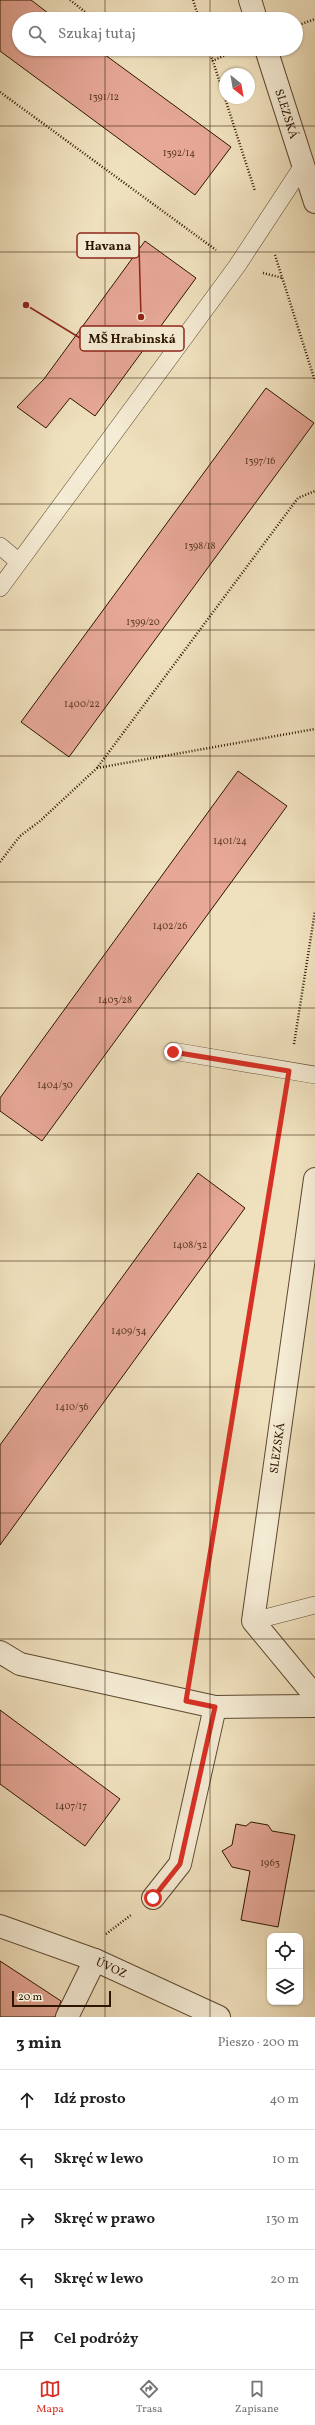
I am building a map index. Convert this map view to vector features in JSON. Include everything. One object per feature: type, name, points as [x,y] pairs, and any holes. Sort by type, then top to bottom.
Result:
[{"type":"street","points":[[250,0],[254,12]]},
{"type":"street","name":"SLEZSKÁ","points":[[268,56],[315,202]]},
{"type":"street","name":"SLEZSKÁ","points":[[253,1621],[315,1179]]},
{"type":"street","points":[[253,1621],[315,1696]]},
{"type":"street","points":[[0,1652],[20,1664],[215,1707],[315,1706]]},
{"type":"street","points":[[153,1898],[180,1864],[215,1707]]},
{"type":"street","name":"ÚVOZ","points":[[0,1926],[87,1957],[219,2017]]},
{"type":"street","points":[[67,2017],[87,1957]]},
{"type":"lane","points":[[0,588],[237,266],[304,164]]},
{"type":"lane","points":[[0,546],[19,562]]},
{"type":"lane","points":[[173,1052],[315,1075]]},
{"type":"lane","points":[[253,1621],[315,1605]]},
{"type":"path","points":[[70,0],[85,12]]},
{"type":"path","points":[[193,0],[197,12]]},
{"type":"path","points":[[303,23],[315,19]]},
{"type":"path","points":[[212,61],[223,56]]},
{"type":"path","points":[[0,92],[237,266],[283,278]]},
{"type":"path","points":[[0,862],[20,836],[40,821],[97,768],[298,498],[315,491]]},
{"type":"path","points":[[97,768],[315,729]]},
{"type":"path","points":[[186,1701],[315,910]]},
{"type":"path","points":[[87,1957],[153,1898]]},
{"type":"building","points":[[0,0],[31,0],[47,12],[12,12],[12,56],[107,56],[231,147],[195,195],[0,51]]},
{"type":"building","points":[[145,241],[196,278],[95,416],[70,398],[46,428],[17,407],[44,379]]},
{"type":"building","points":[[266,388],[314,423],[69,757],[21,722]]},
{"type":"building","points":[[238,771],[287,806],[42,1141],[0,1111],[0,1098]]},
{"type":"building","points":[[198,1173],[245,1208],[0,1545],[0,1445]]},
{"type":"building","points":[[0,1710],[120,1799],[85,1846],[0,1784]]},
{"type":"building","points":[[251,1822],[268,1825],[272,1831],[295,1835],[278,1927],[241,1920],[250,1871],[232,1867],[222,1851],[232,1845],[236,1824],[246,1826]]},
{"type":"building","points":[[0,1961],[61,2001],[55,2017],[0,2017]]},
{"type":"place","name":"MŠ Hrabinská","points":[[26,305]]},
{"type":"place","name":"Havana","points":[[141,317]]},
{"type":"route","points":[[153,1898],[180,1864],[215,1707],[186,1701],[289,1071],[173,1052]]}]
